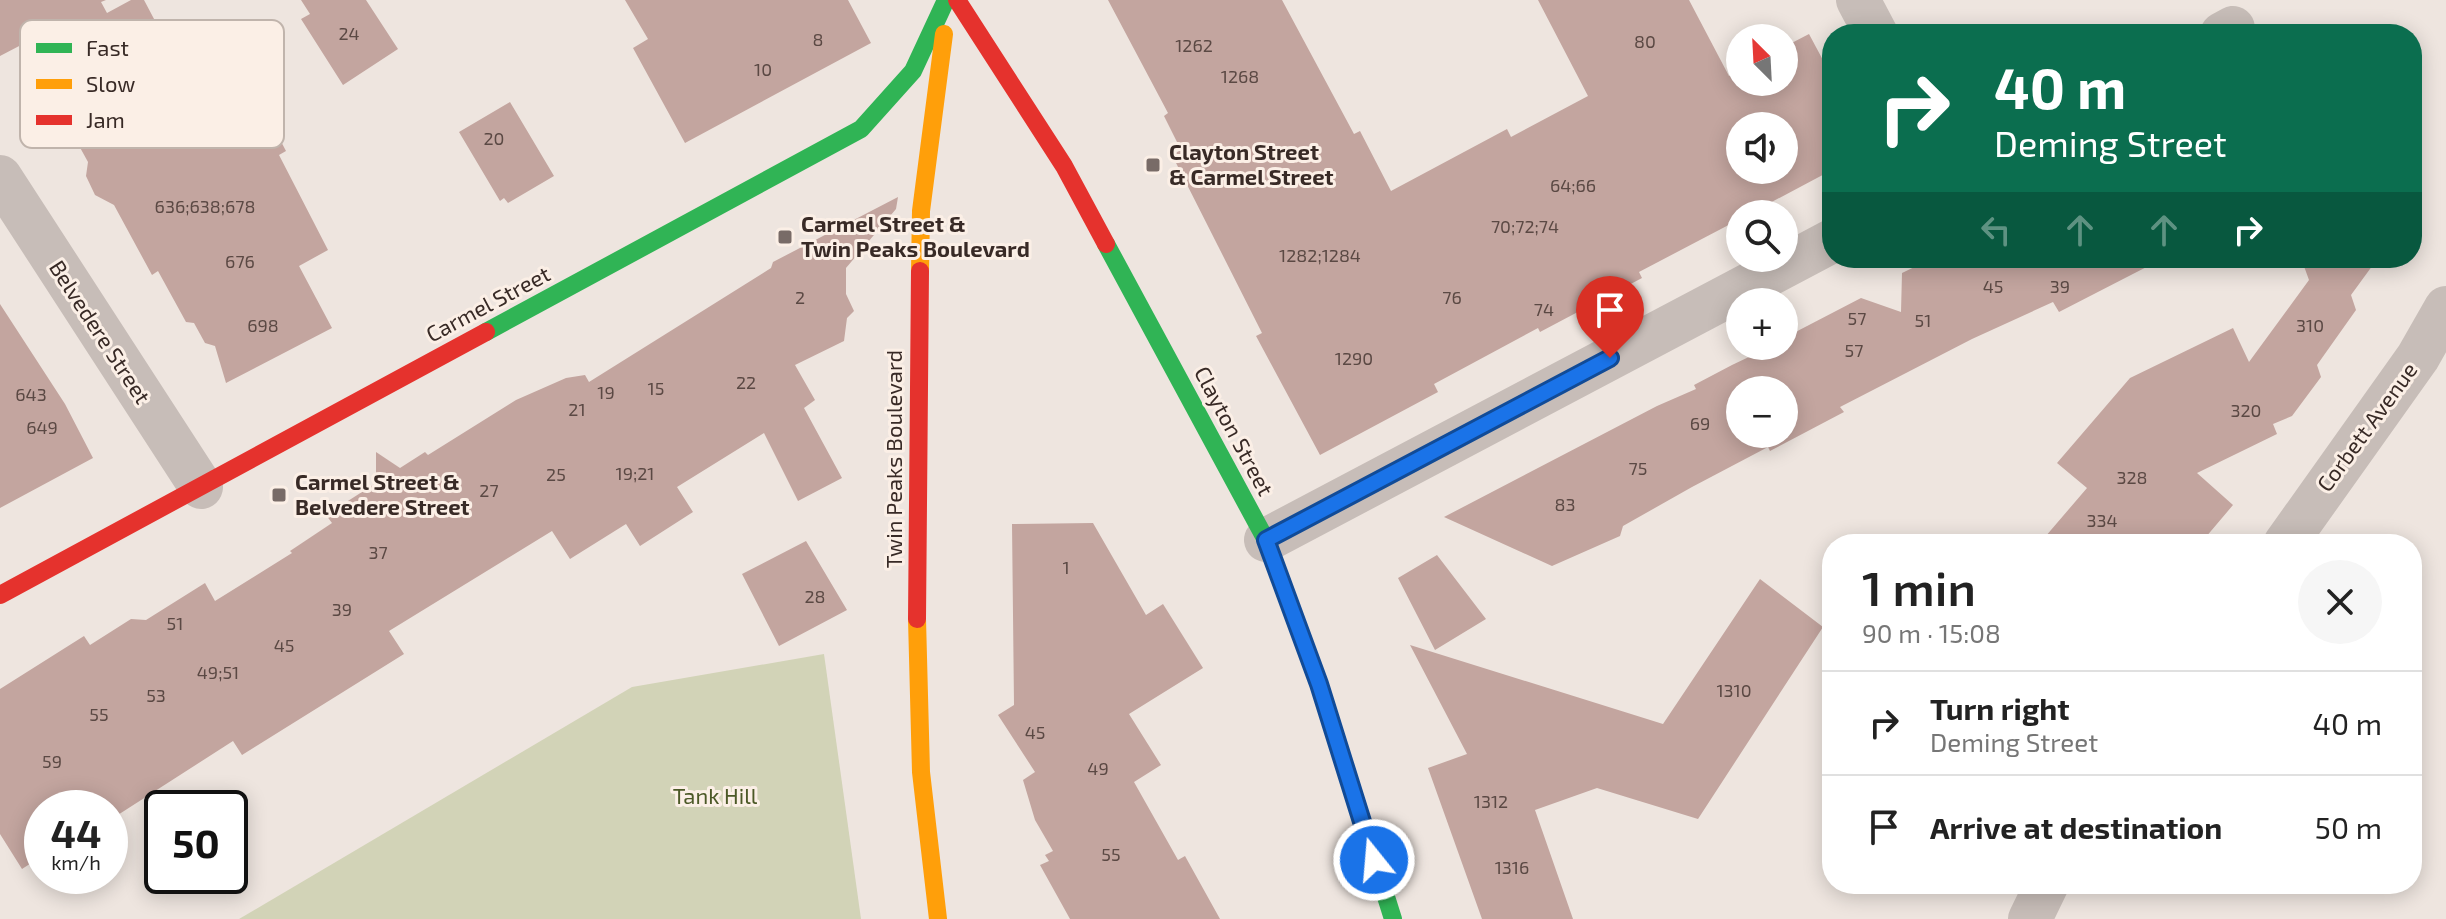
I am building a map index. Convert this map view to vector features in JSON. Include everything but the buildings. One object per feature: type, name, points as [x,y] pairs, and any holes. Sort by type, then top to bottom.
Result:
[{"type":"main road","name":"Carmel Street","points":[[0,595],[861,129],[913,71],[948,0]]},
{"type":"main road","name":"Twin Peaks Boulevard","points":[[938,919],[918,717],[919,263],[924,175],[948,0]]},
{"type":"main road","name":"Clayton Street","points":[[957,0],[1064,166],[1266,540],[1319,684],[1393,919]]},
{"type":"street","points":[[1858,0],[1871,24]]},
{"type":"street","name":"Belvedere Street","points":[[0,177],[201,487]]},
{"type":"street","points":[[1266,540],[1822,246]]},
{"type":"street","name":"Corbett Avenue","points":[[2292,534],[2418,357],[2446,308]]},
{"type":"street","points":[[2030,919],[2042,894]]},
{"type":"green space","name":"Tank Hill","points":[[824,654],[861,919],[239,919],[632,687]]},
{"type":"traffic: fast","points":[[486,332],[861,129],[913,71],[946,0]]},
{"type":"traffic: fast","points":[[1106,244],[1266,540],[1319,684],[1393,919]]},
{"type":"traffic: slow","points":[[920,271],[921,211],[944,34]]},
{"type":"traffic: slow","points":[[917,619],[921,772],[938,919]]},
{"type":"traffic: jam","points":[[957,0],[1064,166],[1106,244]]},
{"type":"traffic: jam","points":[[917,619],[920,271]]},
{"type":"traffic: jam","points":[[0,595],[486,332]]},
{"type":"place","name":"Clayton Street & Carmel Street","points":[[1153,165]]},
{"type":"place","name":"Carmel Street & Twin Peaks Boulevard","points":[[785,237]]},
{"type":"place","name":"Carmel Street & Belvedere Street","points":[[279,495]]},
{"type":"route","points":[[1374,860],[1319,684],[1266,540],[1610,358]]}]
